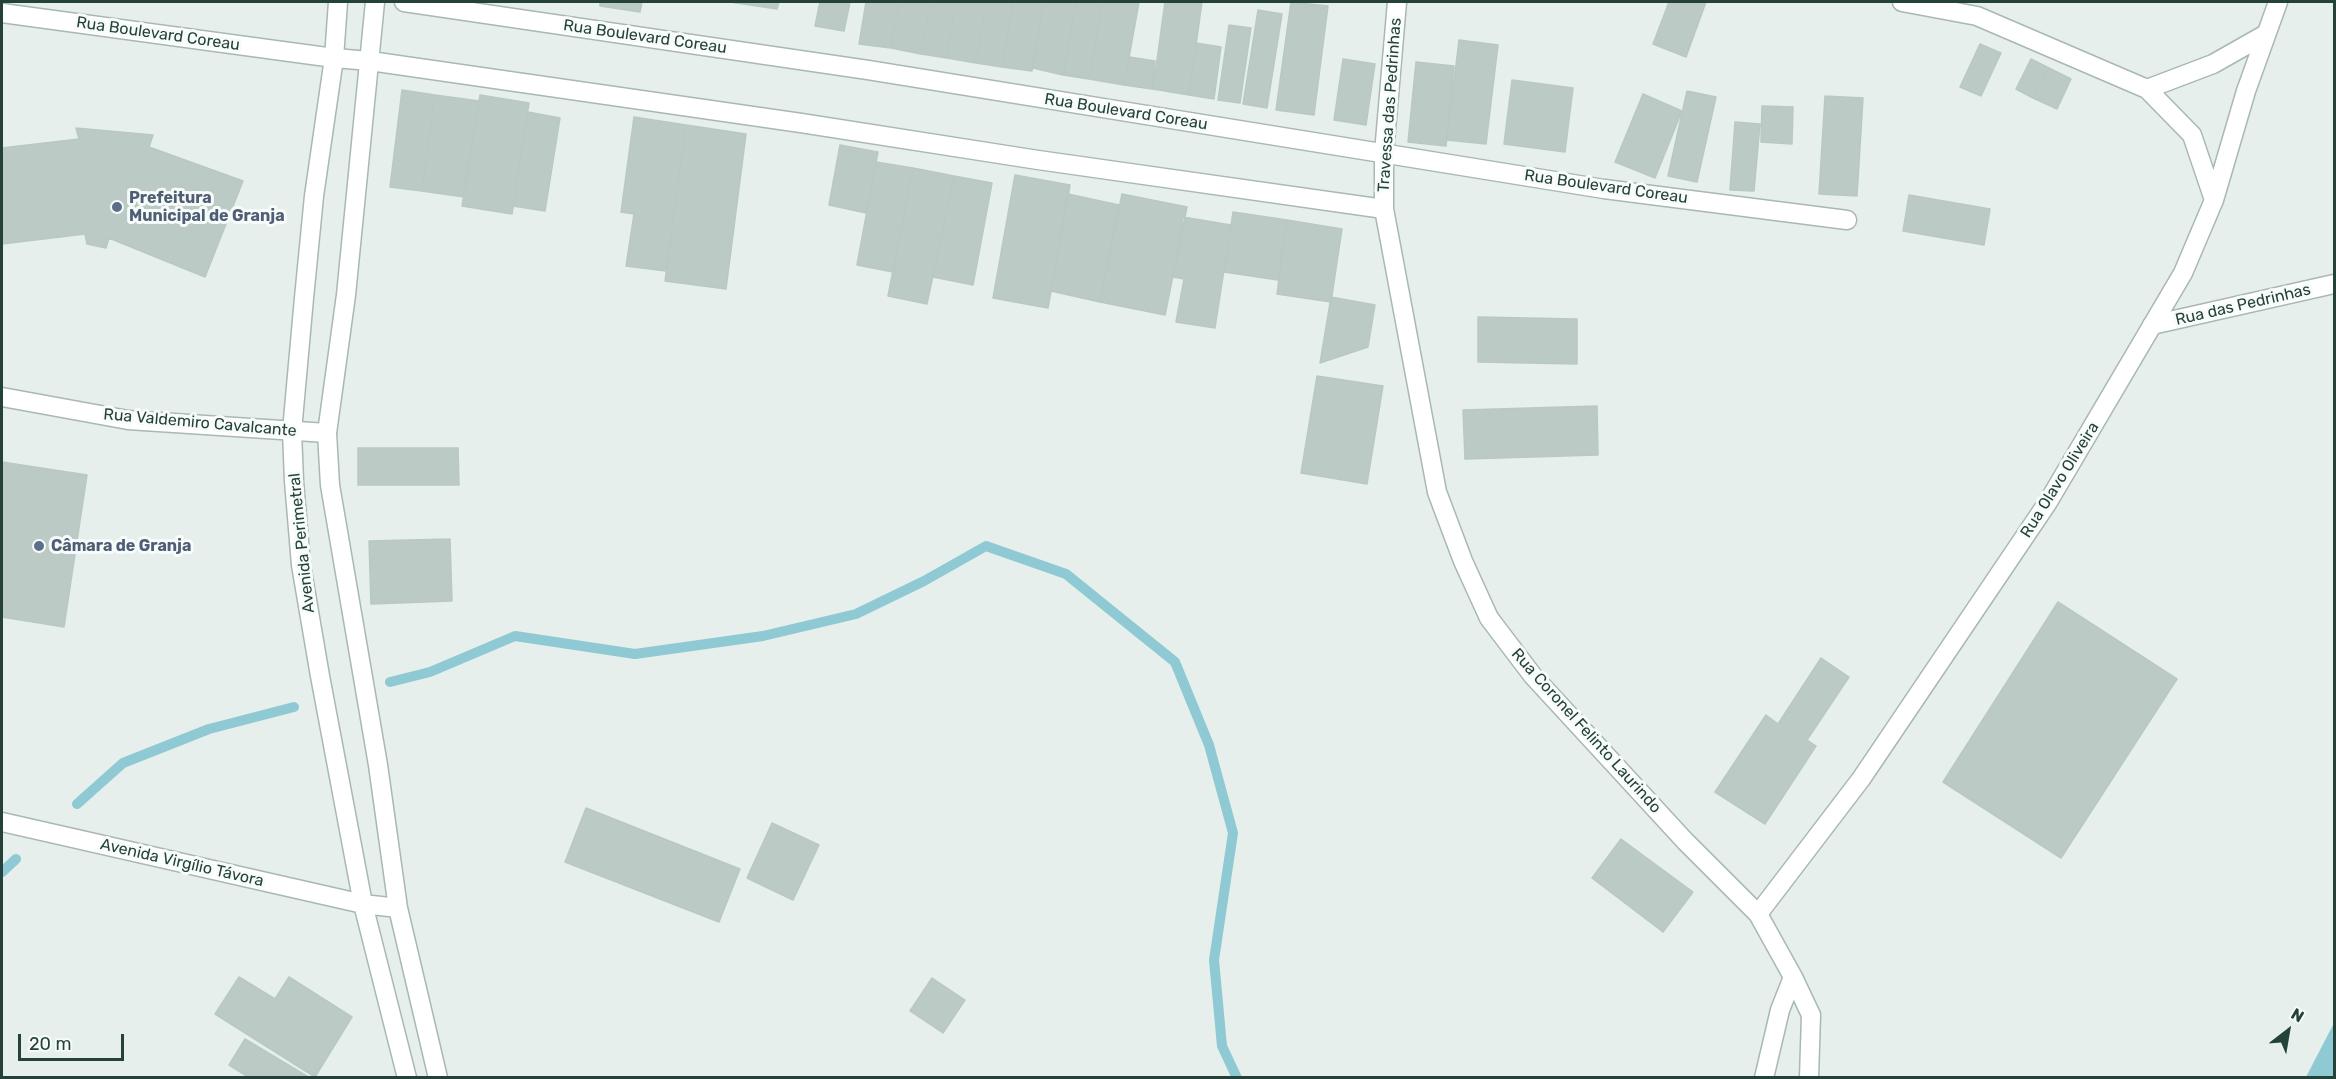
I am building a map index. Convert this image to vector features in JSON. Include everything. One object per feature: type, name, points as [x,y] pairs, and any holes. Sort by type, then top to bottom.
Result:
[{"type":"street","name":"Avenida Perimetral","points":[[338,2],[334,58],[314,196],[292,431],[294,481],[301,565],[363,904],[407,1077]]},
{"type":"street","name":"Avenida Perimetral","points":[[375,2],[346,295],[327,433],[330,485],[378,765],[398,908],[438,1077]]},
{"type":"street","name":"Rua Boulevard Coreau","points":[[404,2],[868,70],[1604,189],[1847,220]]},
{"type":"street","name":"Travessa das Pedrinhas","points":[[1384,209],[1384,153],[1397,2]]},
{"type":"street","points":[[1902,2],[1977,16],[2147,89],[2192,135],[2214,200]]},
{"type":"street","name":"Rua Olavo Oliveira","points":[[1758,914],[1861,779],[2035,522],[2183,273],[2214,200],[2246,91],[2278,2]]},
{"type":"street","name":"Rua Boulevard Coreau","points":[[2,13],[370,61],[1384,209]]},
{"type":"street","points":[[2147,89],[2213,64],[2266,34]]},
{"type":"street","name":"Rua Coronel Felinto Laurindo","points":[[1384,209],[1437,492],[1463,561],[1489,618],[1533,676],[1685,841],[1758,914],[1793,977]]},
{"type":"street","name":"Rua das Pedrinhas","points":[[2152,325],[2334,284]]},
{"type":"street","name":"Rua Valdemiro Cavalcante","points":[[2,397],[128,420],[327,433]]},
{"type":"street","name":"Avenida Virgílio Távora","points":[[2,822],[363,904],[398,908]]},
{"type":"street","points":[[1764,1077],[1780,1010],[1793,977]]},
{"type":"street","points":[[1793,977],[1811,1015],[1809,1077]]},
{"type":"water","points":[[2334,1023],[2334,1077],[2306,1077]]},
{"type":"building","points":[[600,2],[642,2],[640,12],[600,6]]},
{"type":"building","points":[[730,2],[779,2],[777,9]]},
{"type":"building","points":[[820,2],[850,2],[844,31],[815,26]]},
{"type":"building","points":[[866,2],[899,2],[891,48],[859,44]]},
{"type":"building","points":[[899,2],[930,2],[921,54],[891,48]]},
{"type":"building","points":[[930,2],[956,2],[947,58],[921,54]]},
{"type":"building","points":[[956,2],[986,2],[976,63],[947,58]]},
{"type":"building","points":[[986,2],[1013,2],[1002,67],[976,63]]},
{"type":"building","points":[[1013,2],[1043,2],[1032,71],[1002,67]]},
{"type":"building","points":[[1043,2],[1076,2],[1063,75],[1033,68]]},
{"type":"building","points":[[1076,2],[1103,2],[1089,79],[1063,75]]},
{"type":"building","points":[[1103,2],[1139,2],[1124,85],[1089,79]]},
{"type":"building","points":[[1165,2],[1202,2],[1189,95],[1153,89]]},
{"type":"building","points":[[1291,2],[1328,6],[1314,115],[1276,110]]},
{"type":"building","points":[[1669,2],[1706,2],[1686,57],[1653,44]]},
{"type":"building","points":[[1258,10],[1282,14],[1267,108],[1243,104]]},
{"type":"building","points":[[1229,25],[1251,28],[1240,103],[1218,100]]},
{"type":"building","points":[[1459,40],[1498,45],[1486,144],[1447,140]]},
{"type":"building","points":[[1196,43],[1221,47],[1214,99],[1189,95]]},
{"type":"building","points":[[1980,44],[2001,53],[1981,96],[1960,87]]},
{"type":"building","points":[[1129,57],[1155,61],[1152,89],[1124,85]]},
{"type":"building","points":[[1343,59],[1375,64],[1366,125],[1334,120]]},
{"type":"building","points":[[2031,59],[2049,68],[2033,98],[2016,89]]},
{"type":"building","points":[[1416,62],[1454,66],[1446,146],[1408,142]]},
{"type":"building","points":[[2049,68],[2071,79],[2057,109],[2033,98]]},
{"type":"building","points":[[1512,80],[1573,88],[1565,152],[1504,144]]},
{"type":"building","points":[[402,90],[435,95],[422,191],[390,187]]},
{"type":"building","points":[[1687,91],[1716,97],[1697,182],[1668,176]]},
{"type":"building","points":[[1643,94],[1682,111],[1655,178],[1615,162]]},
{"type":"building","points":[[435,95],[479,101],[464,197],[422,191]]},
{"type":"building","points":[[480,95],[529,103],[512,214],[462,206]]},
{"type":"building","points":[[1825,96],[1863,98],[1857,196],[1819,194]]},
{"type":"building","points":[[1762,106],[1793,107],[1792,144],[1761,142]]},
{"type":"building","points":[[528,112],[560,118],[545,211],[513,206]]},
{"type":"building","points":[[634,117],[686,125],[666,271],[626,266],[634,214],[621,212]]},
{"type":"building","points":[[1735,122],[1760,124],[1754,191],[1730,190]]},
{"type":"building","points":[[686,125],[746,134],[726,289],[665,281]]},
{"type":"building","name":"Prefeitura Municipal de Granja","points":[[76,128],[153,135],[149,147],[243,181],[205,277],[109,238],[106,248],[87,244],[85,234],[2,244],[2,148],[79,139]]},
{"type":"building","points":[[840,145],[878,152],[866,213],[829,205]]},
{"type":"building","points":[[876,162],[913,168],[893,272],[857,265]]},
{"type":"building","points":[[913,168],[954,176],[927,304],[888,296]]},
{"type":"building","points":[[1015,175],[1070,185],[1048,308],[993,298]]},
{"type":"building","points":[[954,176],[992,183],[973,285],[933,277]]},
{"type":"building","points":[[1068,194],[1119,205],[1100,302],[1051,291]]},
{"type":"building","points":[[1122,194],[1187,207],[1165,315],[1100,302]]},
{"type":"building","points":[[1909,195],[1990,209],[1984,245],[1903,231]]},
{"type":"building","points":[[1233,212],[1287,220],[1278,280],[1224,272]]},
{"type":"building","points":[[1183,217],[1231,225],[1215,328],[1176,322],[1184,279],[1173,277]]},
{"type":"building","points":[[1287,220],[1342,229],[1331,302],[1277,294]]},
{"type":"building","points":[[1331,297],[1375,305],[1368,347],[1320,363]]},
{"type":"building","points":[[1478,317],[1577,319],[1577,364],[1478,362]]},
{"type":"building","points":[[1317,376],[1383,386],[1367,484],[1301,473]]},
{"type":"building","points":[[1597,406],[1598,455],[1465,459],[1463,410]]},
{"type":"building","points":[[358,448],[458,448],[459,485],[358,485]]},
{"type":"building","name":"Câmara de Granja","points":[[2,462],[87,475],[64,627],[2,617]]},
{"type":"building","points":[[450,539],[452,601],[371,604],[369,541]]},
{"type":"building","points":[[2058,602],[2177,679],[2061,858],[1943,782]]},
{"type":"building","points":[[1821,658],[1849,677],[1807,740],[1816,746],[1765,824],[1715,792],[1766,715],[1778,724]]},
{"type":"building","points":[[586,808],[740,869],[719,922],[565,862]]},
{"type":"building","points":[[772,823],[819,845],[793,900],[747,878]]},
{"type":"building","points":[[1621,839],[1693,892],[1663,932],[1592,878]]},
{"type":"building","points":[[239,977],[275,999],[289,977],[352,1017],[315,1077],[215,1014]]},
{"type":"building","points":[[932,978],[965,1000],[943,1033],[910,1011]]},
{"type":"building","points":[[245,1039],[310,1078],[250,1078],[229,1065]]},
{"type":"waterway","points":[[390,682],[430,672],[515,636],[635,654],[763,636],[856,614],[924,581],[986,546],[1066,574],[1175,662],[1209,745],[1233,833],[1214,960],[1222,1046],[1237,1078]]},
{"type":"waterway","points":[[77,804],[123,763],[209,729],[294,707]]},
{"type":"waterway","points":[[2,872],[16,859]]},
{"type":"place","name":"Prefeitura Municipal de Granja","points":[[117,207]]},
{"type":"place","name":"Câmara de Granja","points":[[39,546]]}]
